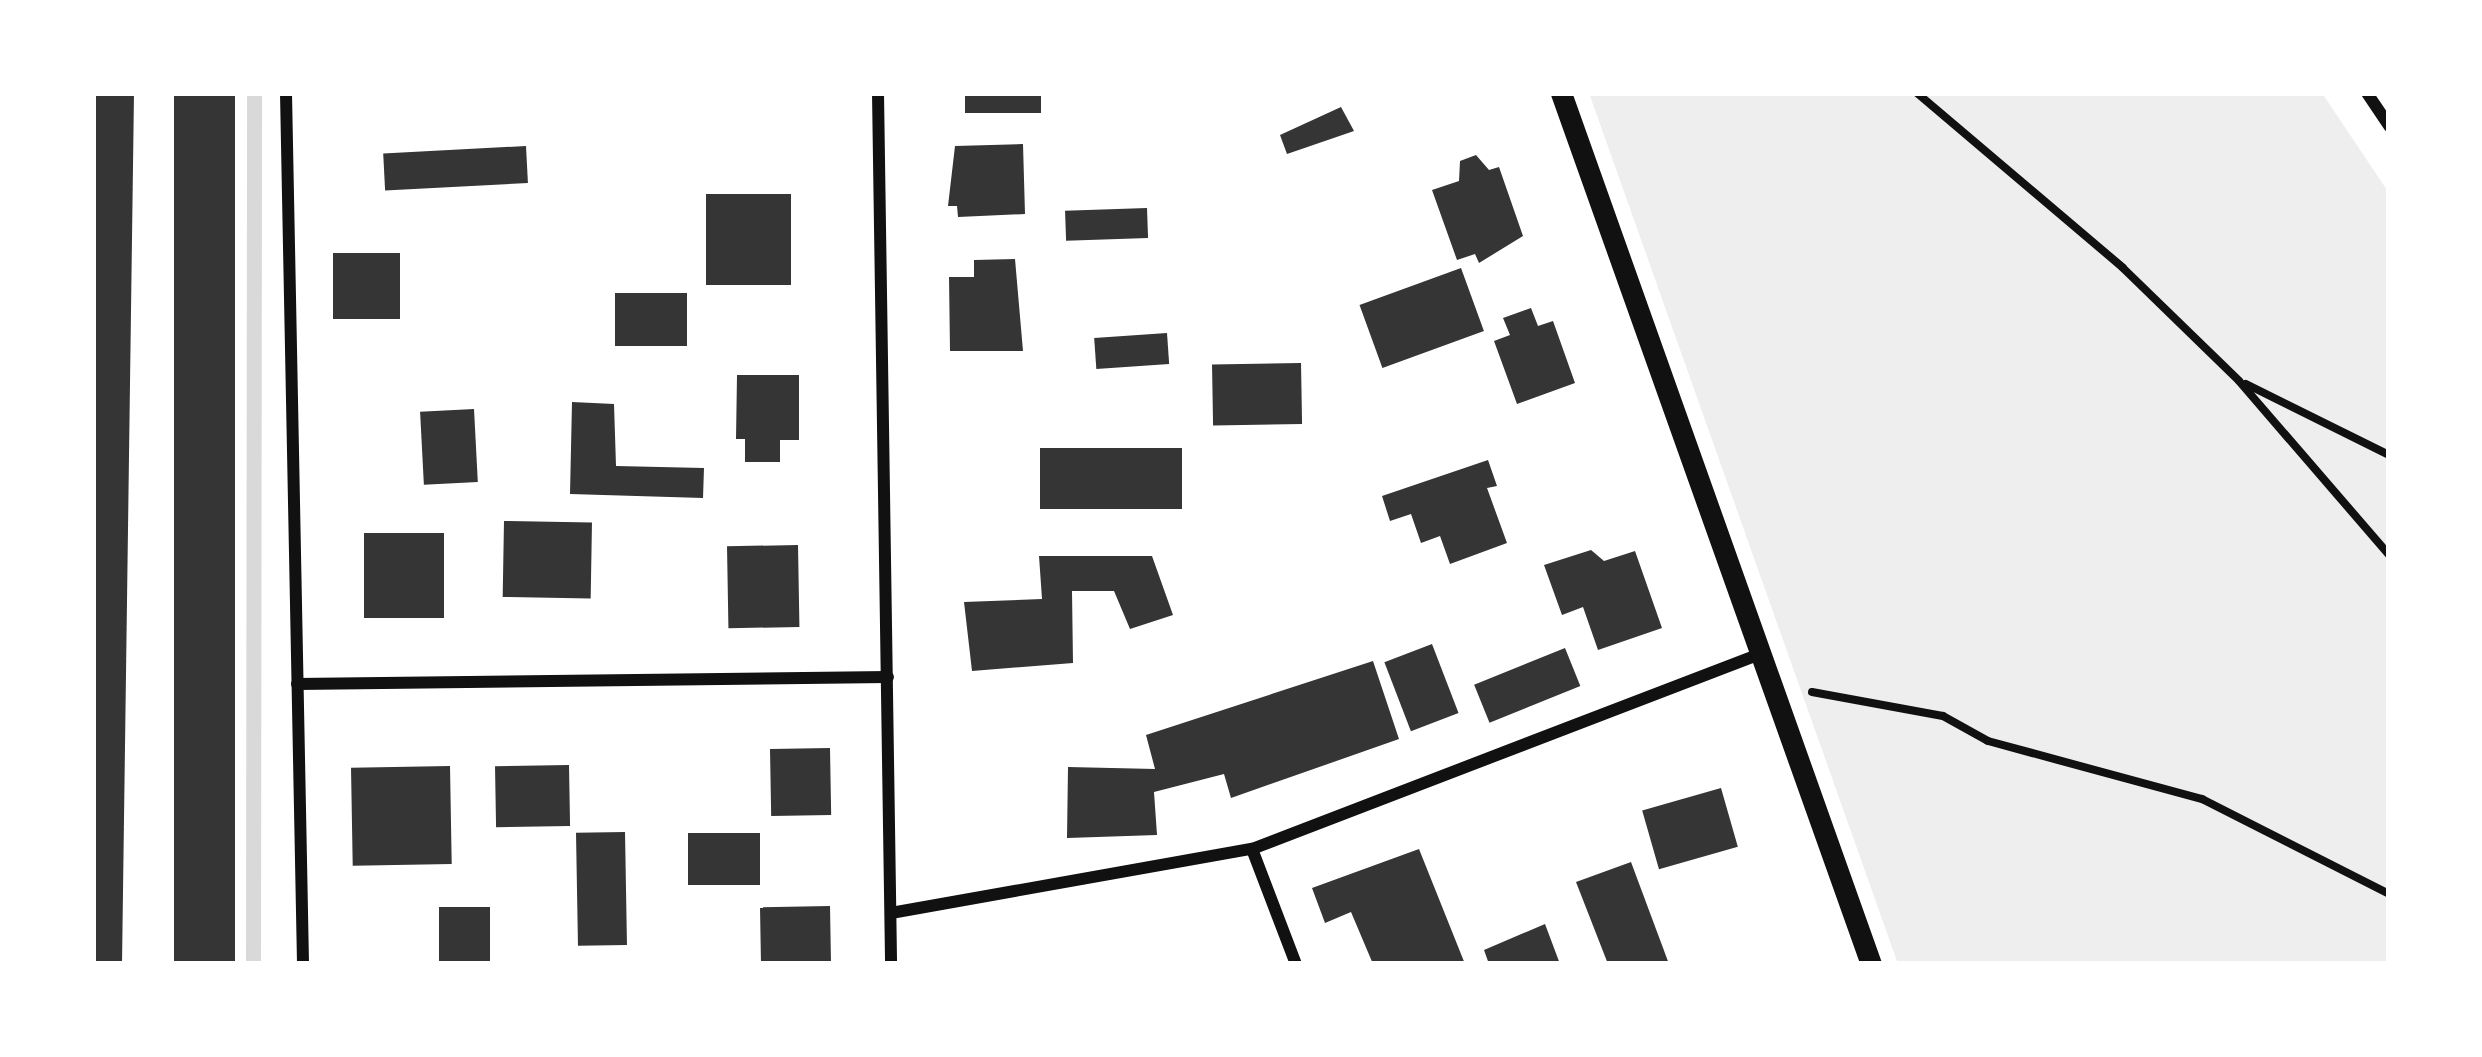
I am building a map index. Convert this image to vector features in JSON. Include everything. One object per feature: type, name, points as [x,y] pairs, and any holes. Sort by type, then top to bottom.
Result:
[{"type":"street","points":[[286,93],[303,964]]},
{"type":"street","points":[[878,93],[891,964]]},
{"type":"street","points":[[1561,93],[1757,655],[1871,964]]},
{"type":"street","points":[[2367,93],[2389,126]]},
{"type":"street","points":[[891,913],[1252,849],[1757,655]]},
{"type":"street","points":[[297,684],[888,677]]},
{"type":"street","points":[[1252,849],[1295,964]]},
{"type":"path","points":[[1917,93],[2122,268],[2239,381],[2389,555]]},
{"type":"path","points":[[2239,381],[2389,454]]},
{"type":"path","points":[[1769,688],[1943,716],[1988,741],[2202,799],[2389,894]]},
{"type":"shaded area","points":[[1589,93],[2322,93],[2389,193],[2389,964],[1898,964]]},
{"type":"building","points":[[93,93],[134,93],[122,964],[93,964]]},
{"type":"building","points":[[174,93],[235,93],[235,964],[174,964]]},
{"type":"building","points":[[965,93],[1041,93],[1041,113],[965,113]]},
{"type":"building","points":[[1341,107],[1354,131],[1287,154],[1280,135]]},
{"type":"building","points":[[1023,144],[1025,214],[958,217],[957,206],[948,206],[955,146]]},
{"type":"building","points":[[526,146],[528,183],[385,190],[383,153]]},
{"type":"building","points":[[1476,155],[1489,170],[1499,167],[1523,236],[1479,263],[1475,254],[1457,260],[1432,190],[1459,181],[1460,161]]},
{"type":"building","points":[[706,194],[791,194],[791,285],[706,285]]},
{"type":"building","points":[[1147,208],[1148,238],[1066,241],[1065,211]]},
{"type":"building","points":[[333,253],[400,253],[400,319],[333,319]]},
{"type":"building","points":[[1015,259],[1023,351],[950,351],[949,277],[974,277],[974,260]]},
{"type":"building","points":[[1461,268],[1484,331],[1382,368],[1360,305]]},
{"type":"building","points":[[615,293],[687,293],[687,346],[615,346]]},
{"type":"building","points":[[1531,308],[1538,326],[1553,321],[1575,383],[1517,404],[1494,341],[1510,335],[1503,318]]},
{"type":"building","points":[[1167,333],[1169,364],[1096,369],[1094,338]]},
{"type":"building","points":[[1301,363],[1302,424],[1213,426],[1212,365]]},
{"type":"building","points":[[737,375],[799,375],[799,440],[780,440],[780,462],[745,462],[745,439],[736,439]]},
{"type":"building","points":[[572,402],[614,404],[616,466],[704,468],[703,498],[570,494]]},
{"type":"building","points":[[474,409],[478,482],[424,485],[420,412]]},
{"type":"building","points":[[1040,448],[1182,448],[1182,509],[1040,509]]},
{"type":"building","points":[[1488,460],[1497,486],[1487,488],[1507,543],[1450,564],[1440,536],[1421,543],[1411,514],[1390,521],[1382,496]]},
{"type":"building","points":[[504,521],[592,523],[591,599],[503,597]]},
{"type":"building","points":[[364,533],[444,533],[444,618],[364,618]]},
{"type":"building","points":[[798,545],[799,627],[728,628],[727,546]]},
{"type":"building","points":[[1591,550],[1604,561],[1635,551],[1662,628],[1598,650],[1583,607],[1562,615],[1544,565]]},
{"type":"building","points":[[1039,556],[1152,556],[1173,615],[1130,629],[1114,591],[1072,591],[1073,663],[972,671],[964,602],[1042,599]]},
{"type":"building","points":[[1432,644],[1459,713],[1411,731],[1384,662]]},
{"type":"building","points":[[1565,648],[1580,686],[1489,723],[1474,685]]},
{"type":"building","points":[[1373,661],[1399,739],[1231,798],[1224,774],[1154,792],[1157,835],[1067,838],[1068,767],[1155,769],[1146,735]]},
{"type":"building","points":[[830,748],[831,815],[771,816],[770,749]]},
{"type":"building","points":[[569,765],[570,826],[496,827],[495,766]]},
{"type":"building","points":[[450,766],[452,864],[353,866],[351,768]]},
{"type":"building","points":[[1721,788],[1738,847],[1659,869],[1642,811]]},
{"type":"building","points":[[625,832],[627,945],[578,946],[576,833]]},
{"type":"building","points":[[688,833],[760,833],[760,885],[688,885]]},
{"type":"building","points":[[1419,849],[1465,964],[1373,964],[1351,912],[1325,923],[1312,888]]},
{"type":"building","points":[[1631,862],[1669,964],[1608,964],[1576,882]]},
{"type":"building","points":[[830,906],[831,964],[761,964],[760,907]]},
{"type":"building","points":[[439,907],[490,907],[490,964],[439,964]]},
{"type":"building","points":[[1545,924],[1560,964],[1489,964],[1484,950]]},
{"type":"waterway","points":[[253,964],[254,93]]}]
